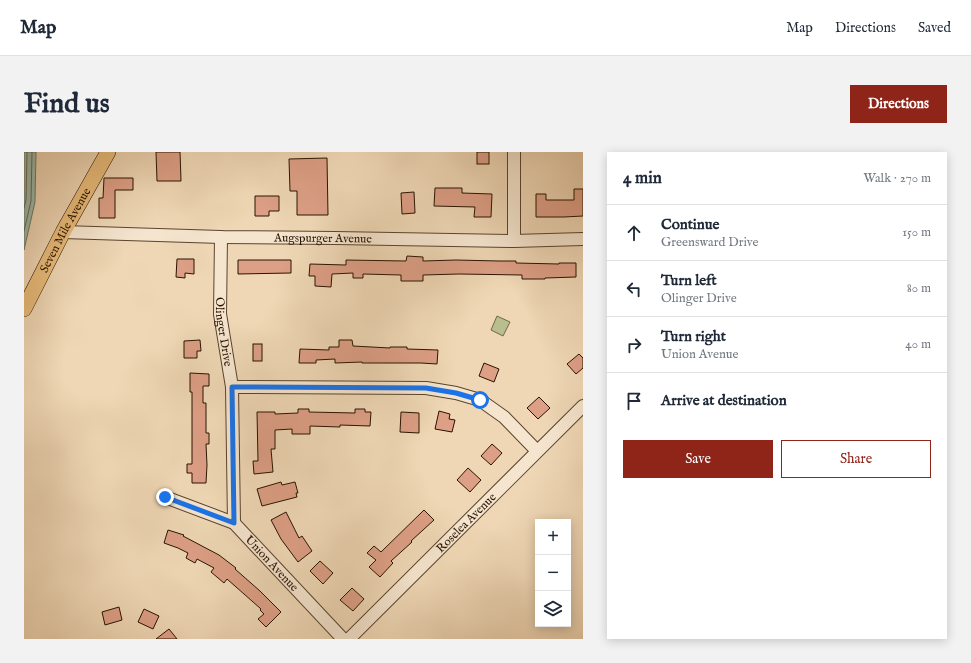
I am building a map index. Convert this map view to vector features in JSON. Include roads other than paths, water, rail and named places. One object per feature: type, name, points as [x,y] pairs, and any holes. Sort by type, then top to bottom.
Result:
[{"type":"main road","name":"Seven Mile Avenue","points":[[24,309],[63,232],[108,152]]},
{"type":"street","points":[[514,152],[514,241]]},
{"type":"street","name":"Augspurger Avenue","points":[[63,232],[221,237],[514,241],[583,239]]},
{"type":"street","name":"Olinger Drive","points":[[221,237],[220,314],[232,387],[234,523]]},
{"type":"street","points":[[232,387],[426,388],[456,393],[480,400],[504,417],[537,451]]},
{"type":"street","name":"Roselea Avenue","points":[[350,639],[583,406]]},
{"type":"street","name":"Union Avenue","points":[[165,497],[234,523],[344,639]]},
{"type":"water","points":[[24,152],[36,152],[35,202],[24,250]]}]
